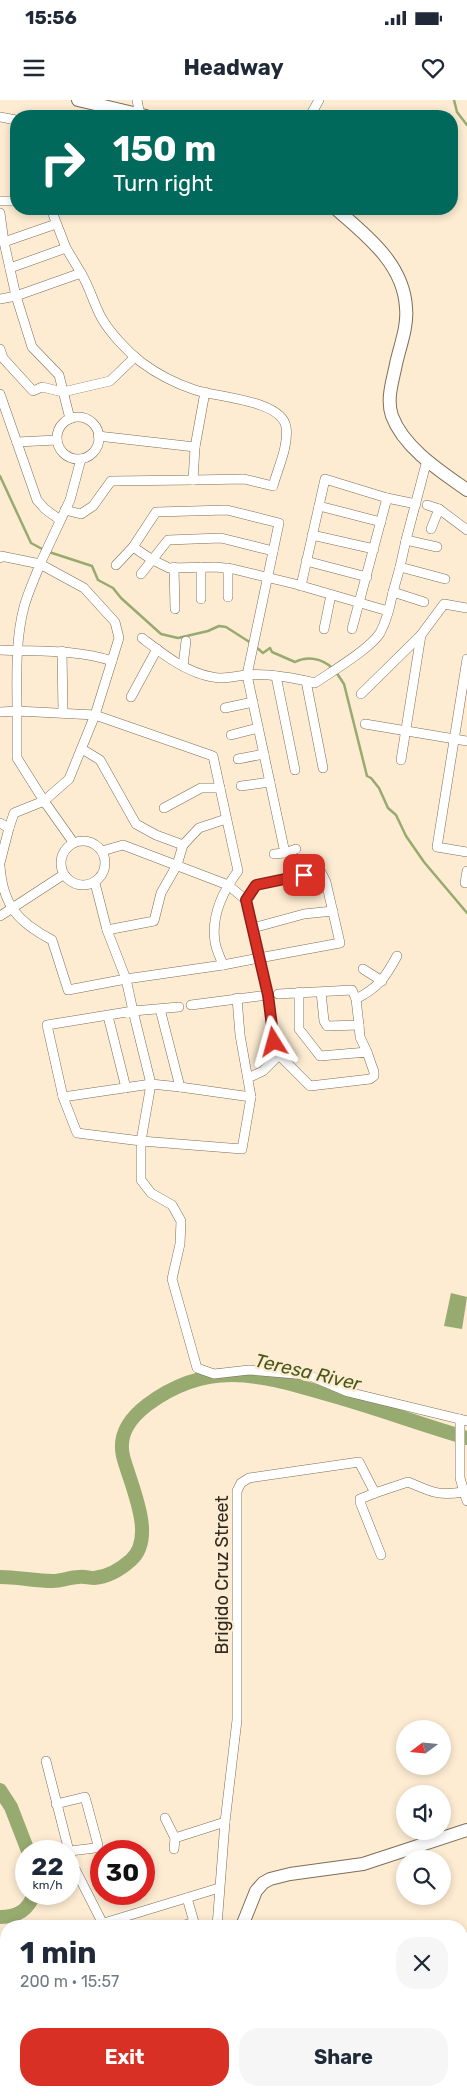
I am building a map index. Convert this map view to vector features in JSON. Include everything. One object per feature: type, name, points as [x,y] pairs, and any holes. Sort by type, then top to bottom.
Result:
[{"type":"street","points":[[78,100],[119,110]]},
{"type":"street","points":[[0,213],[4,242],[16,296],[32,347],[59,376],[70,419]]},
{"type":"street","points":[[53,215],[66,248],[90,288],[102,318],[112,332],[136,357],[163,375],[205,392],[262,404],[278,413],[286,425],[286,441],[273,486],[244,478],[112,481],[93,506],[80,514],[65,510]]},
{"type":"street","points":[[343,215],[373,241],[395,269],[400,283],[406,308],[406,321],[390,391],[392,414],[397,426],[427,460],[467,490]]},
{"type":"street","points":[[4,242],[56,224]]},
{"type":"street","points":[[10,268],[66,248]]},
{"type":"street","points":[[0,299],[16,296],[81,273]]},
{"type":"street","points":[[0,349],[3,358],[33,391],[42,387],[63,392],[110,381],[136,357]]},
{"type":"street","points":[[193,480],[205,392]]},
{"type":"street","points":[[0,394],[37,500],[45,509],[60,520]]},
{"type":"street","points":[[70,419],[87,419],[96,428],[98,436],[93,452],[81,459],[67,456],[59,448],[57,440],[60,426],[70,419]]},
{"type":"street","points":[[98,436],[196,447]]},
{"type":"street","points":[[17,442],[57,440]]},
{"type":"street","points":[[72,842],[17,758],[18,651],[24,607],[54,532],[70,500],[81,459]]},
{"type":"street","points":[[142,638],[175,664],[211,677],[276,676],[311,682],[350,659],[378,635],[388,611],[427,460]]},
{"type":"street","points":[[301,586],[325,479],[387,498],[416,504]]},
{"type":"street","points":[[352,629],[387,498]]},
{"type":"street","points":[[427,504],[439,509],[467,530]]},
{"type":"street","points":[[318,506],[381,522]]},
{"type":"street","points":[[431,529],[439,509]]},
{"type":"street","points":[[116,565],[133,546],[156,512],[227,510],[279,523],[247,675],[285,854]]},
{"type":"street","points":[[312,535],[374,549]]},
{"type":"street","points":[[141,574],[168,540],[222,538],[274,550]]},
{"type":"street","points":[[406,540],[437,547]]},
{"type":"street","points":[[133,546],[151,559],[170,568],[228,568],[268,577],[388,611]]},
{"type":"street","points":[[0,558],[1,556],[42,560],[84,588],[115,622],[119,638],[95,715],[69,779],[44,801],[14,813],[0,865],[2,889],[13,909],[28,928],[52,940],[68,990],[126,979],[223,965],[340,943],[326,882],[321,872],[256,885],[246,900]]},
{"type":"street","points":[[306,561],[367,577]]},
{"type":"street","points":[[200,567],[201,599]]},
{"type":"street","points":[[400,567],[445,580]]},
{"type":"street","points":[[174,568],[175,609]]},
{"type":"street","points":[[228,568],[228,597]]},
{"type":"street","points":[[393,592],[424,602]]},
{"type":"street","points":[[324,629],[331,595]]},
{"type":"street","points":[[361,694],[421,634],[444,604],[467,608]]},
{"type":"street","points":[[401,760],[421,634]]},
{"type":"street","points":[[183,666],[186,641]]},
{"type":"street","points":[[131,697],[157,649]]},
{"type":"street","points":[[0,650],[92,654],[112,661]]},
{"type":"street","points":[[62,652],[63,713]]},
{"type":"street","points":[[467,659],[437,847],[467,852]]},
{"type":"street","points":[[276,676],[295,770]]},
{"type":"street","points":[[311,682],[323,768]]},
{"type":"street","points":[[225,708],[252,702]]},
{"type":"street","points":[[0,712],[17,711],[95,715],[213,756],[238,871],[228,885],[215,917],[215,942],[223,965]]},
{"type":"street","points":[[365,724],[467,741]]},
{"type":"street","points":[[231,735],[258,728]]},
{"type":"street","points":[[82,749],[100,760],[136,824],[156,835],[183,845]]},
{"type":"street","points":[[238,759],[264,754]]},
{"type":"street","points":[[241,786],[270,782]]},
{"type":"street","points":[[164,808],[202,788],[220,788]]},
{"type":"street","points":[[107,930],[154,920],[162,893],[177,865],[183,845],[199,828],[226,819]]},
{"type":"street","points":[[0,823],[9,828]]},
{"type":"street","points":[[83,840],[94,843],[102,851],[105,864],[103,874],[95,883],[83,886],[72,883],[63,876],[60,863],[65,850],[72,842],[83,840]]},
{"type":"street","points":[[102,851],[123,845],[228,885],[246,900],[268,995],[274,1042],[280,1055],[310,1086],[370,1079],[374,1076],[367,1052],[360,1037],[356,999],[352,990],[278,994]]},
{"type":"street","points":[[274,854],[285,854],[296,849]]},
{"type":"street","points":[[465,883],[467,871]]},
{"type":"street","points":[[0,916],[63,876]]},
{"type":"street","points":[[95,883],[107,930],[126,979],[152,1084],[141,1141],[141,1180],[151,1193],[172,1205],[181,1221],[180,1244],[172,1279],[197,1368],[214,1374],[249,1370],[308,1375],[348,1392],[463,1422],[460,1478],[465,1496],[436,1494],[408,1482],[360,1500],[381,1556]]},
{"type":"street","points":[[253,928],[304,914],[333,910]]},
{"type":"street","points":[[356,999],[373,990],[382,981],[397,956]]},
{"type":"street","points":[[363,969],[382,981]]},
{"type":"street","points":[[299,992],[299,1029],[320,1056],[367,1052]]},
{"type":"street","points":[[321,992],[324,1021],[327,1026],[359,1025]]},
{"type":"street","points":[[190,1005],[268,995]]},
{"type":"street","points":[[179,1007],[47,1025],[63,1097],[77,1133],[141,1141],[242,1149],[251,1097],[240,1036],[237,998]]},
{"type":"street","points":[[160,1009],[180,1087]]},
{"type":"street","points":[[108,1016],[126,1088]]},
{"type":"street","points":[[248,1078],[263,1071],[280,1055]]},
{"type":"street","points":[[63,1097],[152,1084],[251,1097]]},
{"type":"street","name":"Brigido Cruz Street","points":[[217,1920],[225,1822],[237,1720],[237,1491],[241,1483],[249,1478],[360,1462],[375,1493]]},
{"type":"street","points":[[46,1761],[67,1840]]},
{"type":"street","points":[[56,1804],[85,1797],[98,1845],[95,1848],[80,1850]]},
{"type":"street","points":[[165,1818],[175,1838],[174,1849]]},
{"type":"street","points":[[175,1838],[225,1822]]},
{"type":"street","points":[[244,1920],[256,1891],[262,1883],[270,1879],[290,1874],[363,1864],[467,1830]]},
{"type":"street","points":[[80,1878],[101,1920]]},
{"type":"street","points":[[120,1920],[219,1888]]},
{"type":"street","points":[[188,1898],[194,1920]]},
{"type":"shaded area","points":[[451,1293],[467,1297],[462,1329],[444,1326]]},
{"type":"waterway","points":[[454,100],[456,110]]},
{"type":"waterway","points":[[458,113],[467,125]]},
{"type":"waterway","points":[[0,476],[31,543],[44,550]]},
{"type":"waterway","points":[[49,552],[92,566],[98,580],[113,588],[121,598],[161,634],[178,638],[208,631],[219,626],[226,627],[251,643]]},
{"type":"waterway","points":[[256,647],[263,653],[270,648],[272,652],[295,662],[304,659],[319,660],[332,668]]},
{"type":"waterway","points":[[336,672],[344,684],[367,776],[379,788],[388,808],[396,815],[406,836],[424,862],[467,913]]},
{"type":"waterway","name":"Teresa River","points":[[0,1577],[53,1581],[81,1577],[94,1578],[114,1572],[131,1560],[138,1550],[142,1538],[142,1524],[123,1456],[122,1441],[124,1434],[135,1415],[147,1405],[169,1391],[191,1381],[212,1376],[233,1375],[276,1381],[341,1398],[467,1438]]},
{"type":"waterway","name":"Teresa River","points":[[0,1790],[11,1807],[24,1840]]},
{"type":"waterway","name":"Teresa River","points":[[0,1917],[17,1914],[29,1905]]},
{"type":"route","points":[[274,1042],[268,995],[246,900],[256,885],[304,875]]}]
